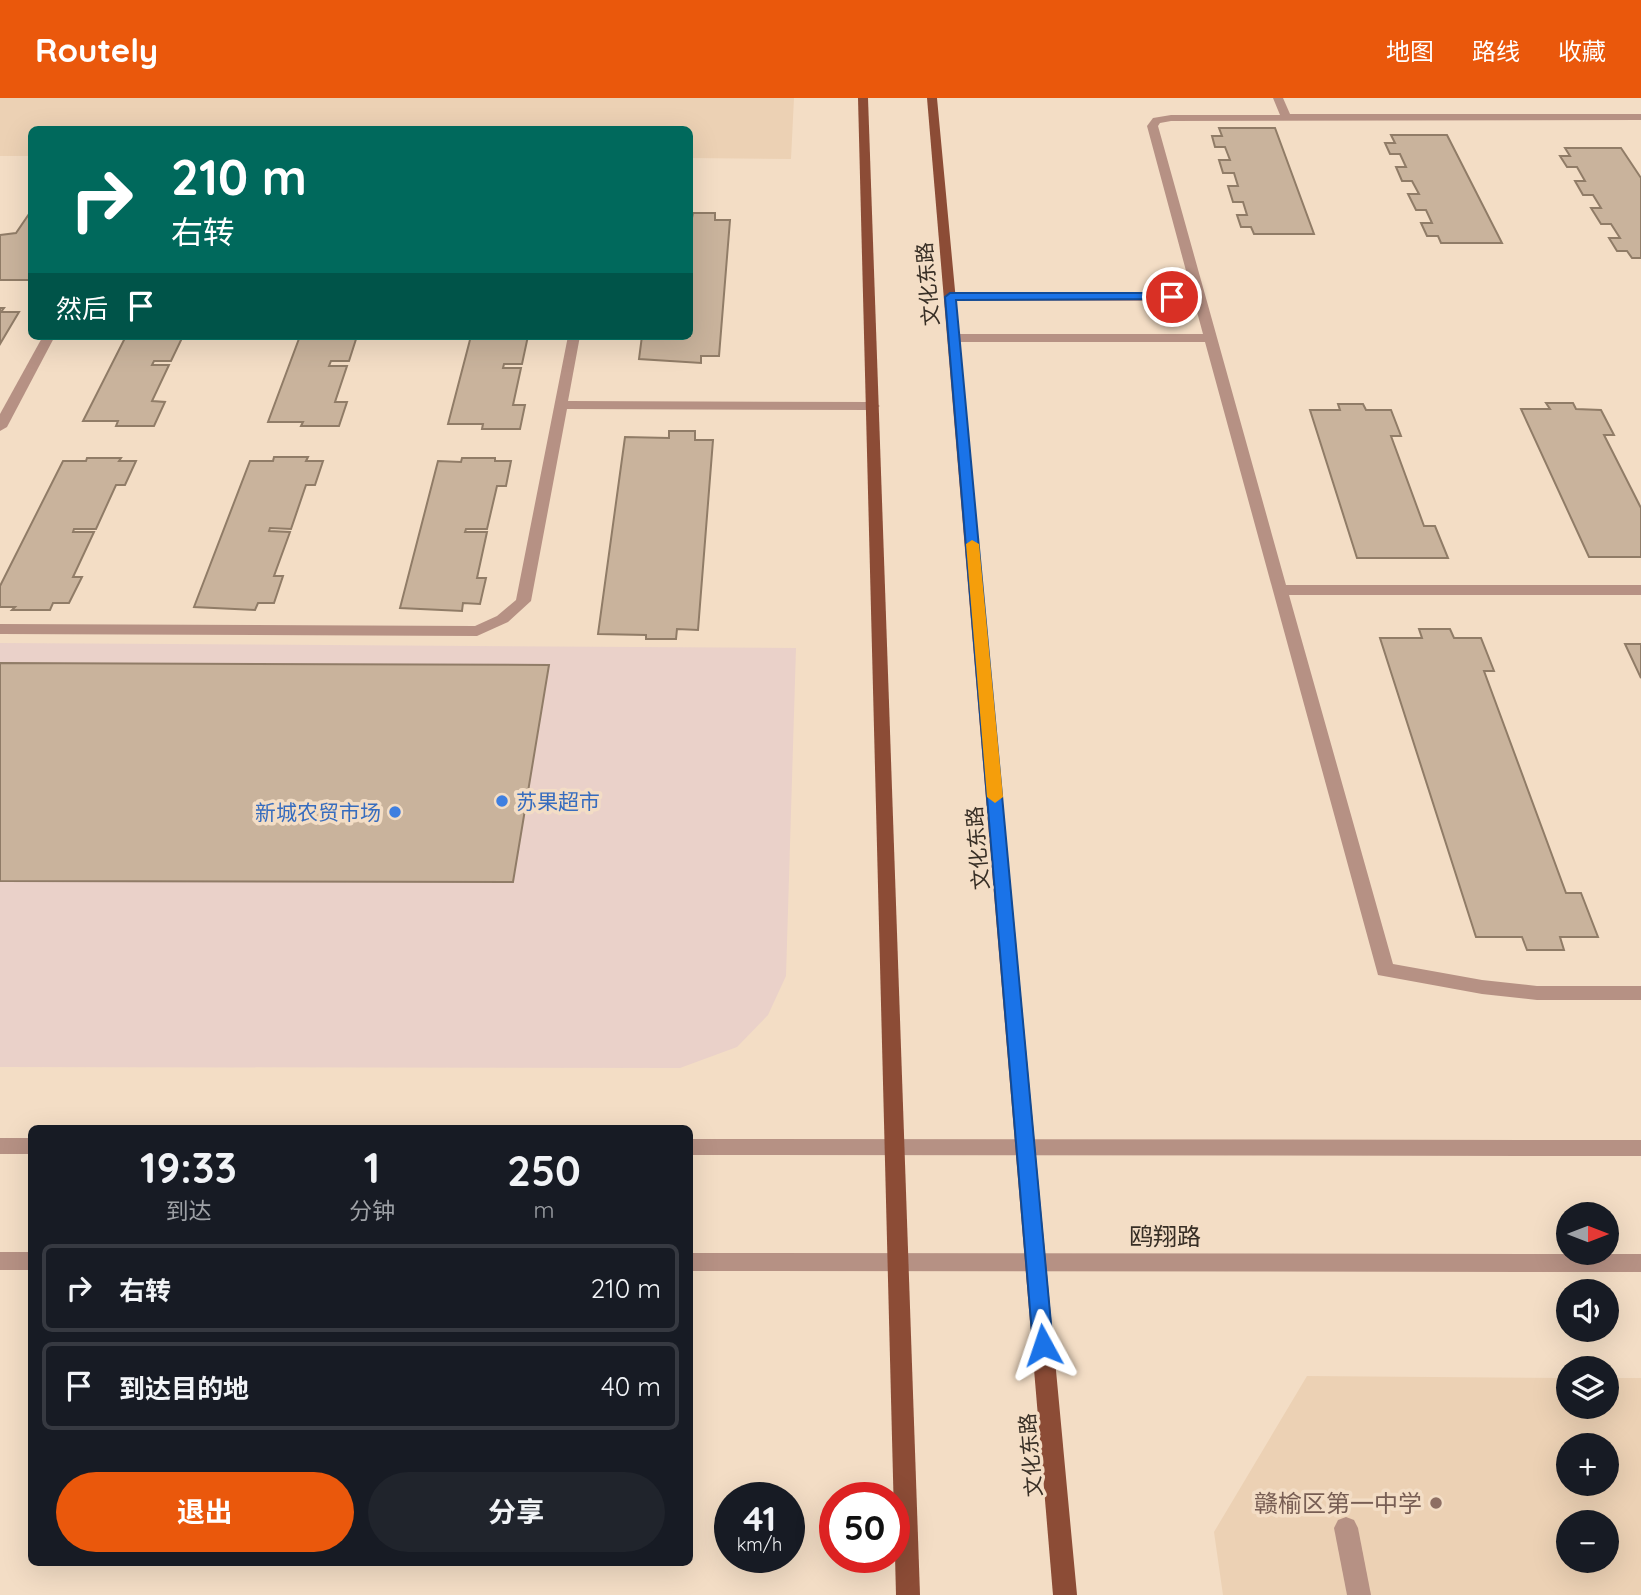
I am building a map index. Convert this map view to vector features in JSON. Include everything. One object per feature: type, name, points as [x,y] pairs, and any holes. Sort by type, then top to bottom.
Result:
[{"type":"main road","points":[[863,98],[908,1595]]},
{"type":"main road","name":"文化东路","points":[[932,98],[1065,1595]]},
{"type":"street","points":[[1278,98],[1286,117]]},
{"type":"street","points":[[1641,117],[1171,118],[1157,120],[1152,125],[1384,970],[1482,988],[1641,993]]},
{"type":"street","points":[[950,297],[1199,297]]},
{"type":"street","points":[[954,338],[1211,338]]},
{"type":"street","points":[[0,427],[47,340]]},
{"type":"street","points":[[0,629],[477,631],[495,625],[509,616],[523,601],[573,340]]},
{"type":"street","points":[[561,405],[873,406]]},
{"type":"street","points":[[1280,590],[1641,590]]},
{"type":"street","points":[[0,1146],[28,1146]]},
{"type":"street","points":[[693,1147],[1641,1148]]},
{"type":"street","points":[[0,1261],[28,1261]]},
{"type":"street","name":"鸥翔路","points":[[693,1262],[1641,1263]]},
{"type":"street","points":[[1346,1528],[1359,1595]]},
{"type":"shaded area","points":[[0,98],[794,98],[791,159],[693,158],[693,126],[28,126],[28,156],[0,156]]},
{"type":"shaded area","name":"新城农贸市场","points":[[0,643],[796,648],[786,976],[768,1015],[737,1047],[680,1068],[0,1067]]},
{"type":"shaded area","name":"赣榆区第一中学","points":[[1307,1376],[1556,1378],[1556,1419],[1619,1419],[1619,1378],[1641,1378],[1641,1595],[1223,1595],[1214,1532]]},
{"type":"building","points":[[1219,128],[1275,128],[1314,234],[1254,234],[1251,227],[1241,227],[1237,215],[1247,215],[1243,202],[1233,202],[1228,186],[1238,186],[1234,173],[1223,173],[1219,160],[1230,160],[1225,147],[1215,147],[1212,136],[1222,136]]},
{"type":"building","points":[[1391,135],[1447,135],[1502,243],[1441,243],[1438,236],[1427,236],[1421,223],[1432,223],[1426,210],[1416,210],[1408,194],[1419,194],[1412,181],[1402,181],[1396,167],[1406,167],[1400,154],[1390,154],[1385,143],[1395,143]]},
{"type":"building","points":[[1565,148],[1621,148],[1641,178],[1641,258],[1632,258],[1627,251],[1617,251],[1609,238],[1620,238],[1611,224],[1601,224],[1591,208],[1601,208],[1593,195],[1583,195],[1575,181],[1585,181],[1577,167],[1567,167],[1560,156],[1570,156]]},
{"type":"building","points":[[693,213],[715,213],[715,220],[730,220],[719,356],[701,356],[701,363],[639,359],[641,340],[693,340]]},
{"type":"building","points":[[28,215],[28,280],[0,280],[0,235],[16,233]]},
{"type":"building","points":[[0,308],[4,308],[1,312],[19,312],[0,344]]},
{"type":"building","points":[[124,340],[181,340],[171,361],[154,361],[152,365],[169,365],[152,401],[165,402],[154,426],[116,426],[118,421],[83,421]]},
{"type":"building","points":[[299,340],[356,340],[349,361],[331,361],[329,366],[347,366],[335,402],[347,402],[339,426],[301,426],[303,422],[268,422]]},
{"type":"building","points":[[470,340],[527,340],[522,364],[504,364],[503,368],[521,368],[513,405],[525,405],[520,429],[482,429],[483,424],[448,424]]},
{"type":"building","points":[[1546,403],[1573,403],[1576,409],[1601,410],[1614,435],[1604,435],[1641,508],[1641,557],[1589,557],[1521,409],[1550,409]]},
{"type":"building","points":[[1338,404],[1363,404],[1366,410],[1391,410],[1401,436],[1391,436],[1424,526],[1435,526],[1448,558],[1357,558],[1310,410],[1340,410]]},
{"type":"building","points":[[669,431],[695,431],[695,440],[713,440],[698,630],[677,629],[676,639],[598,634],[625,437],[669,438]]},
{"type":"building","points":[[274,457],[308,457],[306,461],[323,461],[315,485],[306,485],[291,529],[270,528],[269,531],[290,532],[274,576],[283,576],[274,603],[258,603],[255,610],[194,607],[250,461],[273,461]]},
{"type":"building","points":[[87,458],[136,461],[125,485],[116,485],[96,529],[74,529],[73,532],[94,532],[73,577],[82,577],[69,603],[53,603],[50,610],[12,610],[15,607],[0,607],[0,586],[63,461],[86,461]]},
{"type":"building","points":[[462,458],[511,461],[506,486],[497,486],[487,529],[466,529],[465,532],[487,532],[477,578],[486,578],[480,604],[463,603],[462,611],[400,608],[438,461],[461,462]]},
{"type":"building","points":[[1419,629],[1450,629],[1454,638],[1481,638],[1494,671],[1484,671],[1566,893],[1581,893],[1598,937],[1560,937],[1564,950],[1527,950],[1522,937],[1476,937],[1380,638],[1422,638]]},
{"type":"building","points":[[1625,644],[1641,644],[1641,678]]},
{"type":"building","points":[[0,663],[549,665],[513,882],[0,881]]},
{"type":"slow traffic","points":[[972,544],[995,797]]},
{"type":"place","name":"苏果超市","points":[[502,801]]},
{"type":"place","name":"新城农贸市场","points":[[395,812]]},
{"type":"place","name":"赣榆区第一中学","points":[[1436,1503]]},
{"type":"route","points":[[1043,1345],[950,297],[1172,297]]}]
